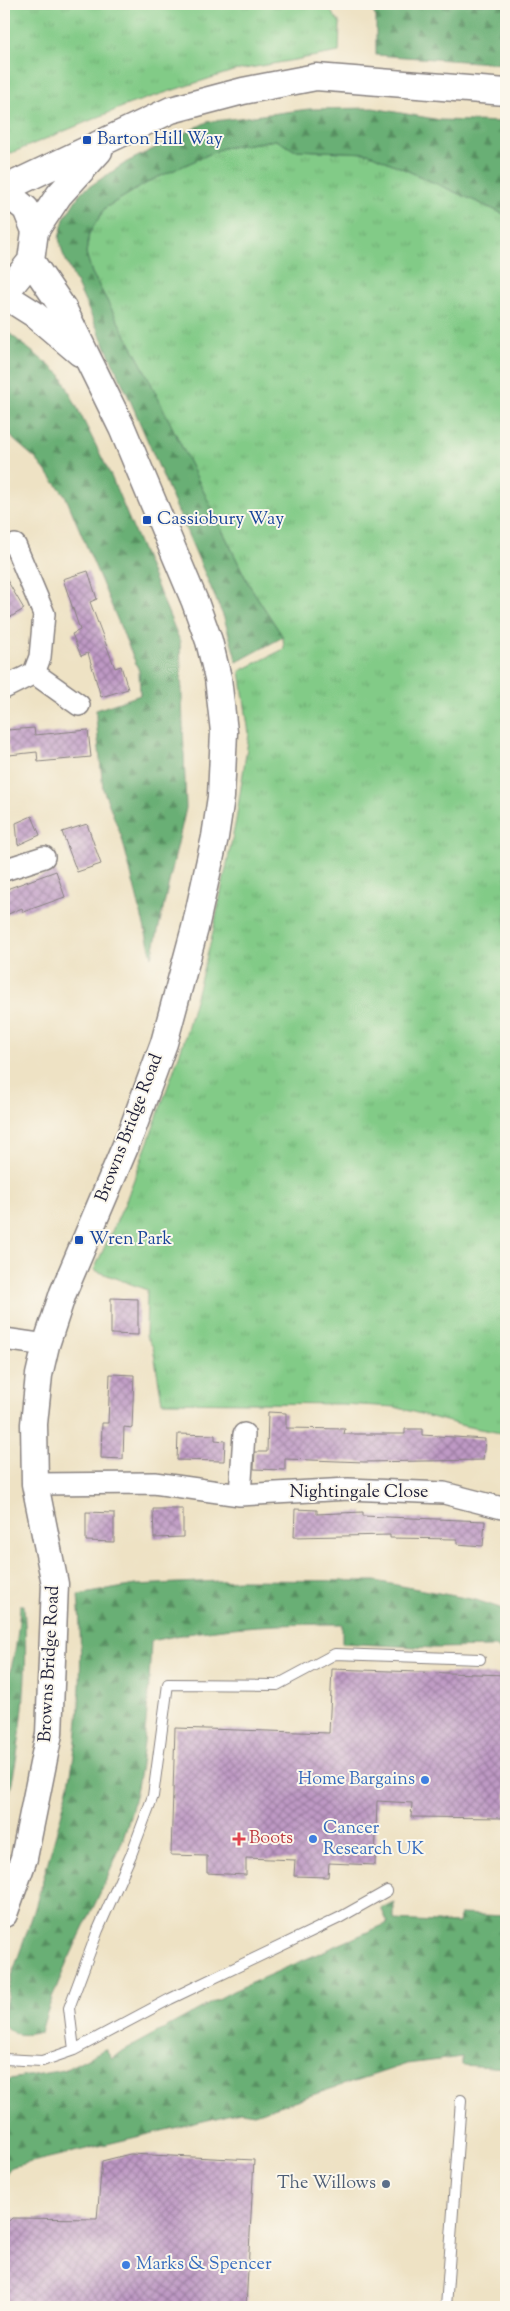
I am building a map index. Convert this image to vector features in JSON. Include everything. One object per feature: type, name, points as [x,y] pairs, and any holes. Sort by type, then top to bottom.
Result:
[{"type":"street","points":[[4,288],[14,282],[31,261],[34,231],[26,209],[4,190],[108,142],[171,110],[243,91],[316,77],[506,92]]},
{"type":"street","points":[[34,231],[59,195],[108,142]]},
{"type":"street","name":"Browns Bridge Road","points":[[4,1914],[24,1858],[49,1734],[56,1584],[35,1484],[34,1424],[46,1345],[63,1294],[131,1133],[164,1043],[204,890],[221,796],[224,758],[222,705],[210,641],[122,428],[63,308],[31,261]]},
{"type":"street","name":"Browns Bridge Road","points":[[4,295],[34,314],[87,358]]},
{"type":"street","points":[[4,688],[34,673],[40,657],[44,614],[15,545]]},
{"type":"street","points":[[34,673],[79,705]]},
{"type":"street","points":[[4,870],[44,857]]},
{"type":"street","points":[[4,1338],[46,1345]]},
{"type":"street","points":[[240,1495],[244,1434]]},
{"type":"street","name":"Nightingale Close","points":[[35,1484],[154,1483],[240,1495],[348,1489],[444,1493],[506,1509]]},
{"type":"lane","points":[[74,2050],[69,2008],[98,1930],[132,1855],[153,1796],[168,1684],[277,1685],[335,1654],[480,1659]]},
{"type":"lane","points":[[4,2059],[42,2061],[74,2050],[170,1999],[340,1918],[387,1891]]},
{"type":"lane","points":[[446,2307],[461,2100]]},
{"type":"green space","points":[[4,4],[325,4],[340,23],[339,52],[233,71],[130,104],[4,156]]},
{"type":"green space","points":[[368,4],[506,4],[506,64],[376,55],[376,17]]},
{"type":"green space","points":[[373,108],[440,120],[506,122],[506,215],[368,153],[294,150],[276,140],[223,148],[152,180],[105,208],[89,234],[86,253],[92,273],[145,371],[248,583],[283,637],[237,662],[224,618],[130,400],[63,254],[59,238],[64,219],[81,192],[127,162],[207,122],[309,109]]},
{"type":"green space","points":[[277,140],[294,150],[368,153],[506,215],[506,1434],[464,1426],[395,1407],[343,1404],[162,1402],[153,1347],[146,1336],[147,1290],[94,1270],[125,1203],[151,1134],[183,1044],[211,941],[236,820],[249,734],[240,671],[284,649],[283,637],[248,583],[145,371],[92,273],[86,253],[89,234],[105,208],[152,180],[223,148]]},
{"type":"green space","points":[[4,329],[61,375],[111,476],[180,641],[186,808],[152,957],[122,838],[103,789],[96,718],[96,710],[140,695],[139,671],[65,495],[36,459],[14,440],[4,426]]},
{"type":"green space","points":[[240,1580],[375,1581],[476,1600],[506,1610],[506,1657],[495,1647],[434,1648],[342,1643],[342,1624],[223,1629],[151,1641],[147,1716],[141,1766],[123,1839],[103,1887],[58,1982],[41,2032],[21,2035],[12,2032],[4,2025],[8,1994],[16,1962],[37,1901],[68,1788],[76,1742],[80,1692],[80,1617],[78,1595],[136,1585]]},
{"type":"green space","points":[[20,1605],[24,1605],[25,1685],[20,1738],[4,1816],[4,1686],[14,1657]]},
{"type":"green space","points":[[394,1903],[394,1920],[459,1923],[460,1914],[506,1916],[506,2068],[462,2065],[462,2057],[407,2064],[254,2114],[241,2112],[11,2167],[4,2176],[4,2080],[64,2070],[105,2049],[112,2059],[119,2053],[233,1991],[388,1923],[381,1908]]},
{"type":"building","points":[[88,571],[97,599],[90,602],[115,668],[121,666],[128,689],[101,697],[88,653],[81,656],[72,634],[80,630],[63,579]]},
{"type":"building","points":[[4,575],[24,609],[4,621]]},
{"type":"building","points":[[34,728],[35,735],[88,730],[91,757],[38,762],[37,752],[9,755],[7,730]]},
{"type":"building","points":[[32,816],[40,835],[18,845],[16,823]]},
{"type":"building","points":[[87,824],[101,864],[77,872],[62,832]]},
{"type":"building","points":[[56,871],[65,897],[23,912],[22,908],[4,916],[4,890]]},
{"type":"building","points":[[111,1298],[138,1299],[138,1335],[111,1334]]},
{"type":"building","points":[[110,1374],[134,1375],[132,1428],[124,1427],[123,1459],[101,1458],[102,1423],[108,1423]]},
{"type":"building","points":[[268,1412],[286,1413],[286,1428],[345,1429],[344,1434],[405,1434],[405,1429],[422,1429],[422,1435],[485,1439],[483,1460],[364,1462],[285,1459],[285,1470],[254,1469],[255,1452],[267,1452]]},
{"type":"building","points":[[178,1434],[215,1435],[215,1440],[225,1441],[224,1461],[177,1460]]},
{"type":"building","points":[[153,1509],[183,1509],[183,1537],[154,1538]]},
{"type":"building","points":[[295,1509],[317,1510],[317,1514],[363,1512],[363,1516],[485,1521],[483,1546],[457,1544],[457,1539],[390,1538],[390,1535],[294,1537]]},
{"type":"building","points":[[86,1512],[114,1513],[114,1542],[86,1541]]},
{"type":"building","points":[[332,1669],[506,1675],[506,1818],[411,1817],[412,1803],[377,1801],[375,1865],[329,1863],[328,1877],[294,1876],[295,1860],[246,1858],[246,1875],[207,1873],[207,1856],[171,1855],[175,1728],[329,1733]]},
{"type":"building","name":"Marks & Spencer","points":[[130,2154],[254,2160],[246,2307],[14,2307],[14,2305],[4,2304],[4,2226],[12,2218],[97,2219],[102,2161]]},
{"type":"place","name":"Barton Hill Way","points":[[87,140]]},
{"type":"place","name":"Cassiobury Way","points":[[147,520]]},
{"type":"place","name":"Wren Park","points":[[79,1240]]},
{"type":"place","name":"Home Bargains","points":[[425,1780]]},
{"type":"place","name":"Boots","points":[[239,1839]]},
{"type":"place","name":"Cancer Research UK","points":[[313,1839]]},
{"type":"place","name":"The Willows","points":[[386,2184]]},
{"type":"place","name":"Marks & Spencer","points":[[126,2265]]}]
